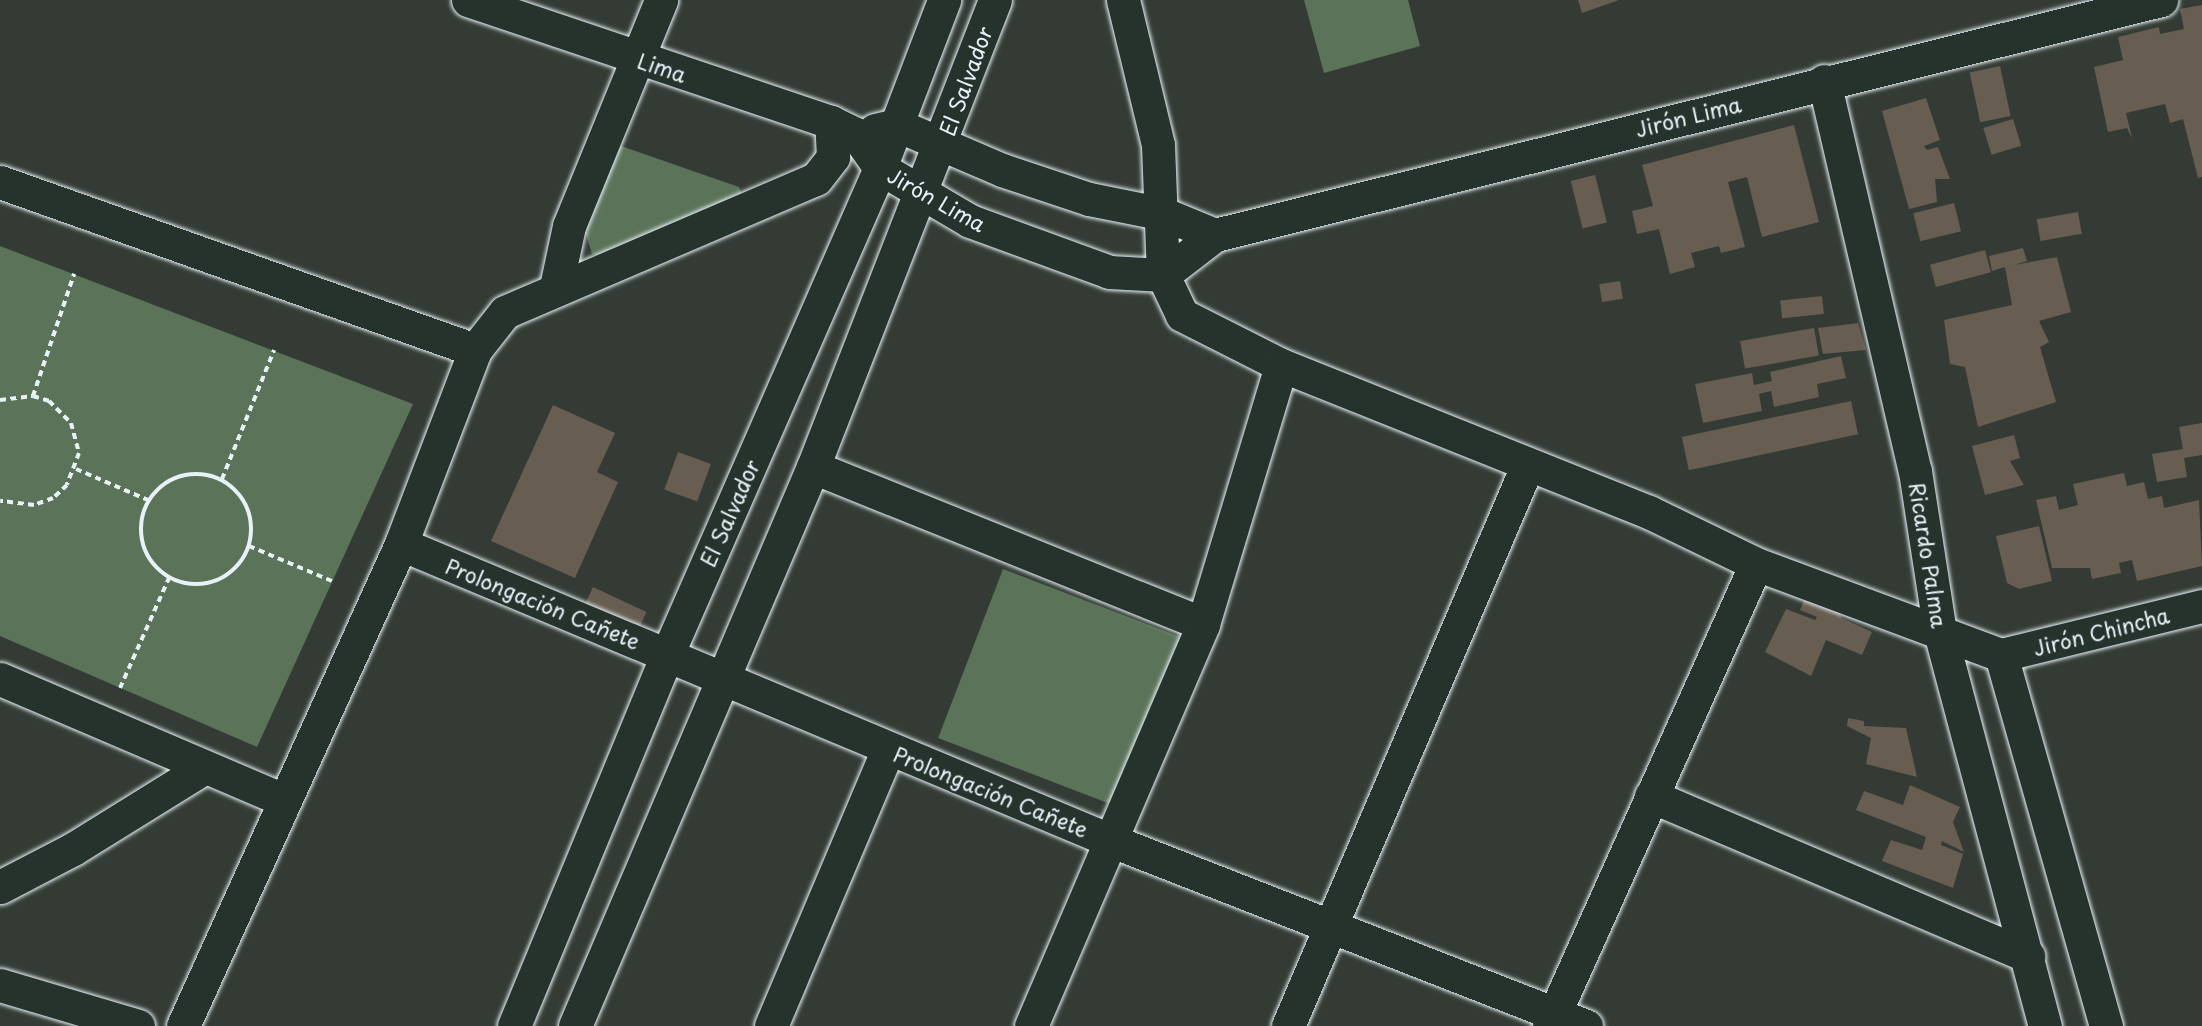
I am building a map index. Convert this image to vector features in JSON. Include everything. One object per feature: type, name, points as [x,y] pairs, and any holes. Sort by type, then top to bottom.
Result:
[{"type":"street","name":"Lima","points":[[468,0],[844,128]]},
{"type":"street","points":[[556,287],[569,226],[661,0]]},
{"type":"street","name":"El Salvador","points":[[513,1026],[667,655],[880,168],[944,0]]},
{"type":"street","name":"El Salvador","points":[[575,1026],[813,467],[942,145],[995,0]]},
{"type":"street","points":[[1123,0],[1158,145],[1164,214],[1163,275],[1182,315],[1281,365],[1528,464],[1756,564],[2001,656],[2106,1026]]},
{"type":"street","name":"Jirón Lima","points":[[844,128],[880,168],[970,221],[1049,252],[1109,272],[1163,275],[1215,235],[1824,81],[2161,0]]},
{"type":"street","name":"Ricardo Palma","points":[[1824,81],[1915,471],[1940,632],[2045,1026]]},
{"type":"street","points":[[183,1026],[283,800],[401,544],[475,350],[505,312],[556,287],[816,179],[833,157],[844,128],[897,126],[1089,199],[1164,214],[1215,235]]},
{"type":"street","points":[[0,182],[475,350]]},
{"type":"street","points":[[1031,1026],[1203,624],[1281,365]]},
{"type":"street","points":[[1288,1026],[1528,464]]},
{"type":"street","points":[[813,467],[1203,624]]},
{"type":"street","name":"Prolongación Cañete","points":[[401,544],[1112,841],[1331,925],[1552,1020],[1586,1026]]},
{"type":"street","points":[[1552,1020],[1756,564]]},
{"type":"street","name":"Jirón Chincha","points":[[2001,656],[2202,606]]},
{"type":"street","points":[[0,680],[283,800]]},
{"type":"street","points":[[771,1026],[888,749]]},
{"type":"street","points":[[0,887],[74,849],[205,767]]},
{"type":"street","points":[[1651,796],[2028,956]]},
{"type":"street","points":[[0,985],[138,1026]]},
{"type":"path","points":[[33,396],[74,274]]},
{"type":"path","points":[[222,479],[274,350]]},
{"type":"path","points":[[0,400],[33,396],[49,401],[71,423],[79,453],[76,469],[52,498],[34,505],[0,501]]},
{"type":"path","points":[[76,469],[148,500]]},
{"type":"path","points":[[189,473],[222,479],[234,488],[250,515],[249,546],[225,576],[188,584],[169,578],[155,567],[140,535],[148,500],[173,478],[189,473]]},
{"type":"path","points":[[249,546],[332,581]]},
{"type":"path","points":[[120,688],[169,578]]},
{"type":"green space","points":[[1304,0],[1408,0],[1420,46],[1324,73]]},
{"type":"green space","points":[[621,146],[739,187],[746,204],[605,256],[592,254],[583,225]]},
{"type":"green space","points":[[0,246],[413,404],[257,747],[0,636]]},
{"type":"green space","points":[[1003,569],[1180,637],[1116,806],[938,738]]},
{"type":"building","points":[[1578,0],[1619,0],[1582,13]]},
{"type":"building","points":[[2202,5],[2202,177],[2198,178],[2183,119],[2170,123],[2165,104],[2126,113],[2132,138],[2127,128],[2108,132],[2094,67],[2123,60],[2118,37],[2159,27],[2160,34],[2184,29],[2180,9]]},
{"type":"building","points":[[2000,66],[2011,116],[1980,122],[1970,72]]},
{"type":"building","points":[[1926,98],[1940,140],[1924,146],[1927,150],[1938,147],[1950,179],[1935,179],[1937,202],[1909,209],[1882,111]]},
{"type":"building","points":[[2013,119],[2021,146],[1992,155],[1983,128]]},
{"type":"building","points":[[1794,125],[1819,222],[1762,237],[1747,177],[1728,182],[1745,247],[1721,253],[1719,246],[1691,253],[1695,267],[1670,274],[1659,229],[1637,234],[1632,211],[1653,206],[1642,165]]},
{"type":"building","points":[[1595,175],[1607,223],[1583,229],[1571,181]]},
{"type":"building","points":[[1954,203],[1961,231],[1920,241],[1913,213]]},
{"type":"building","points":[[2078,212],[2082,234],[2040,241],[2037,219]]},
{"type":"building","points":[[2023,248],[2027,261],[2014,265],[2057,257],[2071,312],[2039,321],[2049,342],[2040,347],[2056,402],[1978,427],[1965,367],[1950,364],[1944,320],[2012,305],[2005,267],[1992,271],[1989,256]]},
{"type":"building","points":[[1985,250],[1991,272],[1936,287],[1930,265]]},
{"type":"building","points":[[1620,281],[1623,299],[1602,302],[1599,284]]},
{"type":"building","points":[[1822,296],[1824,314],[1782,318],[1780,300]]},
{"type":"building","points":[[1858,323],[1866,350],[1823,354],[1818,328]]},
{"type":"building","points":[[1814,328],[1819,356],[1745,369],[1740,341]]},
{"type":"building","points":[[1841,356],[1846,378],[1817,384],[1819,397],[1774,407],[1771,391],[1759,394],[1762,411],[1703,423],[1695,384],[1752,373],[1754,385],[1772,381],[1770,372]]},
{"type":"building","points":[[1851,401],[1858,434],[1689,470],[1682,437]]},
{"type":"building","points":[[553,405],[615,433],[597,472],[618,482],[575,578],[491,541]]},
{"type":"building","points":[[2202,423],[2202,455],[2184,458],[2187,477],[2157,482],[2152,454],[2183,449],[2179,427]]},
{"type":"building","points":[[2014,435],[2020,458],[2010,461],[2024,485],[1985,495],[1972,446]]},
{"type":"building","points":[[678,452],[711,464],[697,502],[664,490]]},
{"type":"building","points":[[2124,473],[2127,486],[2144,482],[2148,499],[2162,496],[2164,508],[2199,500],[2202,566],[2137,581],[2132,560],[2119,563],[2121,573],[2092,579],[2090,568],[2052,568],[2036,500],[2056,496],[2059,510],[2078,505],[2073,484]]},
{"type":"building","points":[[2039,526],[2052,581],[2019,589],[2007,583],[1996,536]]},
{"type":"building","points":[[593,587],[646,612],[635,636],[582,611]]},
{"type":"building","points":[[1805,598],[1840,609],[1841,618],[1872,632],[1862,655],[1826,640],[1811,676],[1765,652],[1786,609],[1815,620],[1817,617],[1800,610]]},
{"type":"building","points":[[1848,718],[1864,721],[1864,726],[1906,728],[1917,777],[1866,764],[1871,738],[1847,726]]},
{"type":"building","points":[[1910,785],[1960,807],[1953,822],[1964,852],[1942,841],[1941,845],[1963,854],[1953,888],[1882,861],[1891,840],[1922,850],[1926,837],[1856,810],[1864,791],[1903,805]]}]
